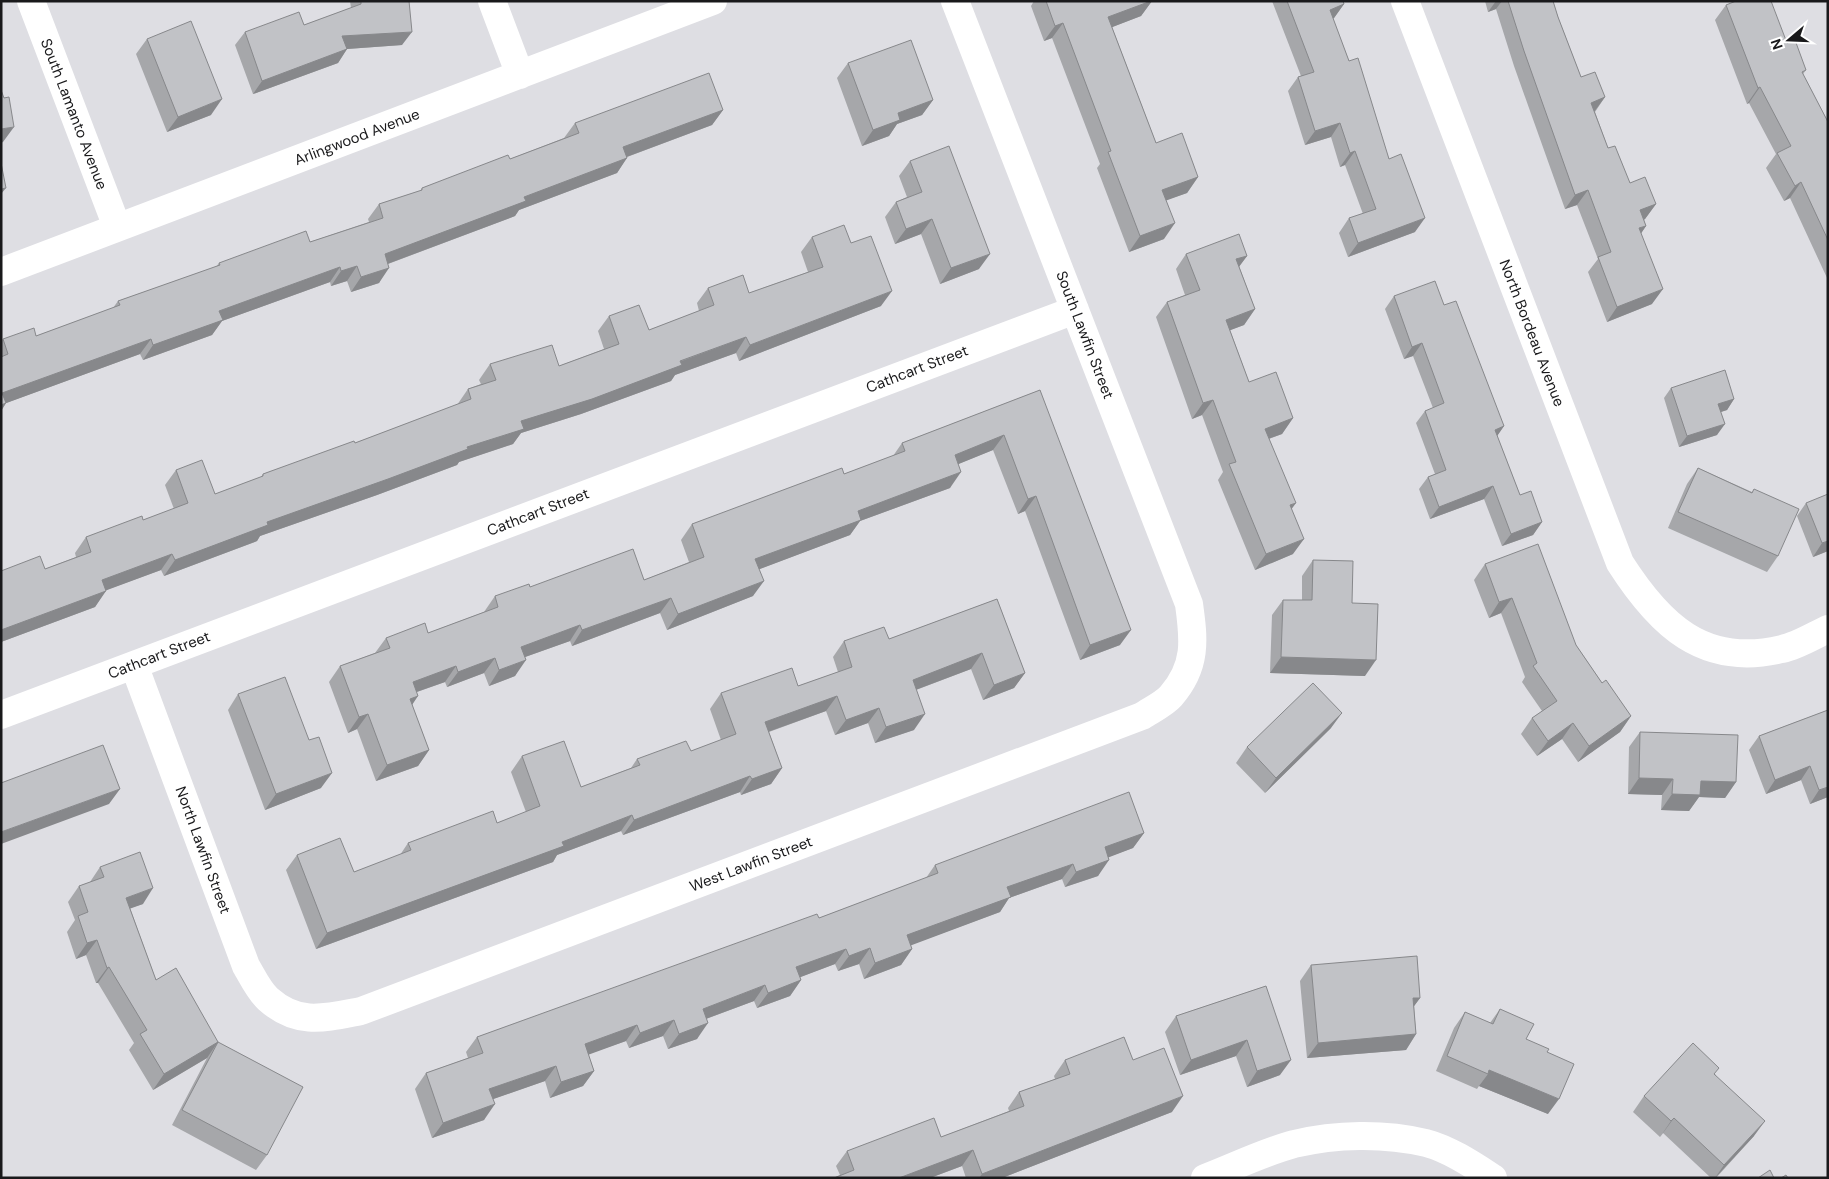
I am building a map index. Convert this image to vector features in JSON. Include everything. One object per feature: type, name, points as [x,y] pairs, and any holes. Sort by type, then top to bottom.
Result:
[{"type":"street","name":"South Lamanto Avenue","points":[[31,1],[117,227]]},
{"type":"street","points":[[492,1],[520,76]]},
{"type":"street","name":"Arlingwood Avenue","points":[[1,272],[713,1]]},
{"type":"street","name":"South Lawfin Street","points":[[955,1],[1189,604],[1194,642],[1186,673]]},
{"type":"street","name":"North Bordeau Avenue","points":[[1405,1],[1620,563],[1640,595],[1666,622],[1693,642],[1736,655],[1783,649],[1828,629]]},
{"type":"street","name":"Cathcart Street","points":[[1,715],[1075,310]]},
{"type":"street","name":"North Lawfin Street","points":[[134,665],[246,966],[267,998],[298,1018]]},
{"type":"street","name":"West Lawfin Street","points":[[298,1018],[330,1017],[361,1011],[1142,716],[1170,697],[1186,673]]},
{"type":"street","points":[[1205,1178],[1293,1144],[1335,1137],[1382,1136],[1427,1143],[1472,1164],[1493,1178]]},
{"type":"building","points":[[361,1],[409,1],[412,32],[342,36],[347,49],[262,81],[245,32],[299,12],[304,25],[361,4]]},
{"type":"building","points":[[1046,1],[1151,1],[1108,17],[1156,143],[1182,133],[1198,177],[1162,190],[1175,223],[1140,236],[1108,152],[1111,151],[1063,23],[1055,26]]},
{"type":"building","points":[[1287,1],[1343,1],[1344,4],[1330,10],[1349,61],[1358,58],[1389,159],[1401,154],[1425,218],[1358,243],[1349,218],[1376,209],[1355,151],[1350,153],[1340,123],[1315,131],[1298,77],[1314,72]]},
{"type":"building","points":[[1508,1],[1553,1],[1581,77],[1595,72],[1605,97],[1591,103],[1608,148],[1615,146],[1630,183],[1645,177],[1656,204],[1640,210],[1646,226],[1639,228],[1663,289],[1617,307],[1598,257],[1611,252],[1588,190],[1575,195]]},
{"type":"building","points":[[1736,1],[1771,1],[1787,43],[1795,40],[1806,70],[1802,72],[1828,122],[1828,240],[1801,182],[1795,186],[1777,153],[1791,146],[1760,87],[1758,88],[1726,5]]},
{"type":"building","points":[[191,21],[222,99],[178,117],[147,39]]},
{"type":"building","points":[[911,40],[933,100],[898,113],[900,120],[873,130],[848,63]]},
{"type":"building","points":[[709,73],[723,110],[623,147],[627,158],[524,197],[526,201],[385,254],[389,268],[361,277],[357,266],[341,271],[340,267],[219,311],[223,320],[153,345],[151,339],[2,393],[6,403],[1,405],[1,357],[8,354],[3,339],[34,328],[36,336],[120,305],[118,301],[220,265],[219,263],[306,231],[310,242],[383,218],[379,204],[422,190],[422,188],[508,155],[510,159],[579,133],[575,123]]},
{"type":"building","points":[[1,90],[4,98],[9,97],[14,127],[1,129]]},
{"type":"building","points":[[949,146],[990,254],[951,268],[932,219],[906,229],[896,202],[922,192],[910,161]]},
{"type":"building","points":[[1,163],[6,188],[1,189]]},
{"type":"building","points":[[844,225],[851,243],[871,236],[892,291],[750,345],[746,337],[680,361],[682,365],[592,399],[521,421],[524,429],[467,447],[468,449],[267,522],[268,525],[175,560],[172,554],[102,580],[106,591],[1,630],[1,571],[40,556],[45,569],[91,552],[86,537],[142,516],[143,520],[188,503],[176,470],[202,460],[215,494],[263,476],[263,474],[354,441],[355,443],[471,399],[468,389],[496,380],[490,364],[552,345],[559,366],[619,344],[609,316],[639,305],[649,330],[714,305],[708,288],[743,275],[749,293],[823,267],[812,237]]},
{"type":"building","points":[[1239,234],[1247,256],[1236,259],[1255,309],[1226,320],[1249,382],[1276,372],[1293,418],[1265,429],[1296,503],[1290,505],[1304,539],[1266,554],[1229,464],[1236,462],[1213,400],[1203,403],[1167,302],[1200,290],[1186,254]]},
{"type":"building","points":[[1435,281],[1444,305],[1456,301],[1504,426],[1495,430],[1520,495],[1531,491],[1542,522],[1511,534],[1493,486],[1439,507],[1428,477],[1446,470],[1425,411],[1444,403],[1422,343],[1412,347],[1394,296]]},
{"type":"building","points":[[1725,370],[1734,399],[1718,404],[1725,424],[1687,436],[1671,388]]},
{"type":"building","points":[[1040,390],[1131,630],[1090,645],[1036,496],[1028,499],[1004,435],[955,455],[961,472],[858,511],[861,520],[755,559],[764,581],[678,614],[671,598],[582,630],[580,625],[521,647],[526,660],[499,670],[495,658],[458,672],[456,666],[413,682],[418,696],[410,699],[429,750],[387,765],[368,714],[359,717],[340,666],[390,648],[386,638],[425,623],[428,633],[498,607],[495,596],[529,584],[530,587],[633,549],[644,580],[704,557],[692,524],[842,468],[844,474],[905,451],[902,443]]},
{"type":"building","points":[[1698,468],[1752,493],[1754,489],[1799,509],[1778,556],[1678,512]]},
{"type":"building","points":[[1828,494],[1828,541],[1822,543],[1806,503]]},
{"type":"building","points":[[1538,544],[1576,645],[1602,683],[1606,680],[1631,716],[1589,746],[1573,723],[1548,741],[1532,718],[1557,701],[1533,666],[1537,663],[1512,598],[1499,602],[1485,564]]},
{"type":"building","points":[[1313,560],[1353,561],[1352,603],[1378,604],[1376,660],[1281,657],[1283,600],[1312,600]]},
{"type":"building","points":[[997,599],[1025,673],[994,685],[982,653],[913,680],[925,714],[886,727],[879,708],[846,720],[837,696],[765,722],[782,768],[752,779],[750,776],[634,820],[632,815],[562,842],[564,846],[327,933],[297,855],[340,838],[354,872],[411,850],[408,843],[493,811],[497,823],[540,806],[522,756],[564,741],[581,787],[640,765],[637,759],[686,741],[691,751],[736,734],[721,693],[792,668],[798,686],[852,667],[844,641],[884,627],[889,639]]},
{"type":"building","points":[[285,677],[309,740],[319,737],[332,773],[276,794],[238,694]]},
{"type":"building","points":[[1313,683],[1342,713],[1276,778],[1247,747]]},
{"type":"building","points":[[1828,710],[1828,787],[1819,790],[1810,766],[1775,780],[1759,736]]},
{"type":"building","points":[[1640,732],[1738,735],[1736,782],[1701,781],[1700,795],[1672,794],[1673,779],[1639,778]]},
{"type":"building","points":[[103,745],[120,789],[1,832],[1,783]]},
{"type":"building","points":[[1129,792],[1144,833],[1105,847],[1109,860],[1076,872],[1073,864],[1007,887],[1011,897],[907,935],[912,949],[875,963],[870,948],[849,956],[846,949],[796,967],[801,980],[768,993],[765,985],[703,1009],[708,1023],[679,1034],[674,1020],[640,1033],[637,1025],[585,1044],[594,1071],[561,1082],[556,1066],[489,1089],[495,1104],[443,1123],[426,1073],[483,1053],[477,1037],[817,914],[819,918],[938,873],[935,865]]},
{"type":"building","points":[[140,852],[153,888],[126,898],[156,980],[176,968],[218,1042],[164,1074],[140,1034],[147,1030],[109,967],[107,968],[97,940],[87,943],[78,916],[88,912],[79,886],[104,877],[100,867]]},
{"type":"building","points":[[1417,956],[1420,998],[1413,998],[1416,1034],[1318,1043],[1311,965]]},
{"type":"building","points":[[1266,986],[1291,1060],[1257,1071],[1247,1040],[1191,1060],[1176,1016]]},
{"type":"building","points":[[1500,1009],[1534,1024],[1526,1039],[1549,1049],[1547,1052],[1574,1064],[1559,1099],[1489,1070],[1488,1074],[1447,1056],[1465,1012],[1493,1024]]},
{"type":"building","points":[[1124,1037],[1133,1060],[1164,1048],[1183,1096],[982,1174],[973,1150],[899,1178],[834,1178],[854,1170],[847,1151],[934,1118],[941,1137],[1024,1106],[1019,1092],[1070,1074],[1065,1060]]},
{"type":"building","points":[[218,1042],[303,1087],[267,1155],[182,1110]]},
{"type":"building","points":[[1693,1043],[1719,1068],[1714,1074],[1765,1121],[1724,1165],[1674,1118],[1671,1121],[1644,1096]]},
{"type":"building","points":[[1770,1170],[1774,1178],[1758,1178]]}]
